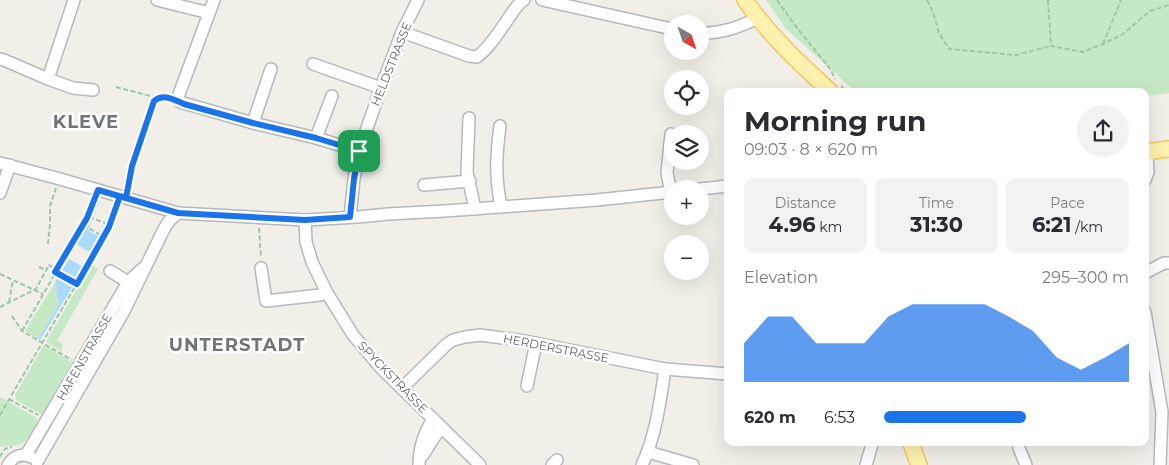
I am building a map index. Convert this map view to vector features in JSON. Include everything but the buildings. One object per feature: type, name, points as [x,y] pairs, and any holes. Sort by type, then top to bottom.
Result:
[{"type":"main road","points":[[745,0],[785,49],[833,86]]},
{"type":"main road","points":[[1149,152],[1169,150]]},
{"type":"main road","points":[[912,446],[920,465]]},
{"type":"street","points":[[157,0],[180,2],[209,13]]},
{"type":"street","points":[[214,0],[178,100],[184,104],[359,151]]},
{"type":"street","name":"HELDSTRASSE","points":[[350,217],[359,151],[402,32],[418,0]]},
{"type":"street","points":[[402,32],[469,56],[477,57],[484,52],[514,10],[524,0]]},
{"type":"street","points":[[542,0],[664,27]]},
{"type":"street","points":[[48,79],[73,1]]},
{"type":"street","points":[[709,33],[734,28],[758,18]]},
{"type":"street","points":[[0,59],[73,88],[93,90]]},
{"type":"street","points":[[313,64],[381,88]]},
{"type":"street","points":[[253,123],[271,69]]},
{"type":"street","points":[[316,138],[332,96]]},
{"type":"street","points":[[469,118],[467,172],[475,209]]},
{"type":"street","points":[[500,126],[496,153],[496,170],[501,207]]},
{"type":"street","points":[[0,193],[5,164],[178,213],[259,218],[305,220],[597,200],[664,193]]},
{"type":"street","points":[[424,185],[470,182]]},
{"type":"street","points":[[709,189],[724,188]]},
{"type":"street","name":"HAFENSTRASSE","points":[[26,455],[130,288],[147,264],[169,221],[178,213]]},
{"type":"street","name":"SPYCKSTRASSE","points":[[305,220],[306,242],[312,262],[327,293],[353,335],[381,368],[480,465]]},
{"type":"street","points":[[1149,271],[1164,263],[1169,263]]},
{"type":"street","points":[[261,268],[266,301],[327,293]]},
{"type":"street","points":[[110,271],[130,288]]},
{"type":"street","name":"HERDERSTRASSE","points":[[402,388],[447,344],[453,340],[480,335],[536,343],[665,369],[724,374]]},
{"type":"street","points":[[1149,336],[1162,412],[1158,464]]},
{"type":"street","points":[[527,386],[536,343]]},
{"type":"street","points":[[8,465],[14,457],[21,455],[34,458],[38,463],[84,364]]},
{"type":"street","points":[[642,465],[656,424],[665,369]]},
{"type":"street","points":[[419,464],[422,444],[433,419]]},
{"type":"street","points":[[419,464],[429,444],[442,428]]},
{"type":"street","points":[[866,465],[872,446]]},
{"type":"street","points":[[1019,446],[1026,465]]},
{"type":"street","points":[[648,452],[693,465]]},
{"type":"path","points":[[777,0],[831,70],[833,86]]},
{"type":"path","points":[[927,0],[933,12],[939,33],[948,48],[1016,55],[1051,46],[1083,52],[1123,34],[1150,11],[1169,5]]},
{"type":"path","points":[[1048,0],[1051,46]]},
{"type":"path","points":[[1103,44],[1121,0]]},
{"type":"path","points":[[116,87],[158,98],[178,100]]},
{"type":"path","points":[[0,415],[110,225],[123,197],[154,101],[158,98]]},
{"type":"path","points":[[48,244],[50,206],[60,179]]},
{"type":"path","points":[[22,331],[88,216],[98,190]]},
{"type":"path","points":[[88,216],[110,225]]},
{"type":"path","points":[[259,218],[261,268]]},
{"type":"path","points":[[83,225],[104,237]]},
{"type":"path","points":[[0,307],[36,289],[49,265],[77,284]]},
{"type":"path","points":[[39,267],[46,270]]},
{"type":"path","points":[[0,274],[43,294]]},
{"type":"path","points":[[9,302],[13,280]]},
{"type":"path","points":[[12,316],[22,331],[84,364]]},
{"type":"path","points":[[9,399],[47,420]]},
{"type":"green space","points":[[766,0],[1169,0],[1169,93],[1149,96],[1149,88],[852,88],[785,28]]},
{"type":"green space","points":[[91,265],[98,269],[57,341],[63,344],[61,351],[46,342]]},
{"type":"green space","points":[[55,283],[59,304],[38,339],[25,331]]},
{"type":"green space","points":[[44,345],[72,362],[42,415],[16,400],[15,395]]},
{"type":"green space","points":[[0,397],[38,420],[25,441],[13,446],[0,446]]},
{"type":"water","points":[[97,199],[100,200],[88,230],[98,236],[112,205],[114,206],[105,231],[91,253],[76,244],[89,222]]},
{"type":"water","points":[[69,259],[83,267],[75,281],[61,272]]},
{"type":"water","points":[[57,277],[73,286],[40,340],[38,339],[59,304],[55,283]]},
{"type":"district","name":"KLEVE","points":[[86,122]]},
{"type":"district","name":"UNTERSTADT","points":[[237,345]]},
{"type":"route","points":[[359,151],[184,104],[178,100],[158,98],[154,101],[132,166],[126,198],[120,196],[98,190],[87,218],[55,272],[77,284],[109,227],[120,196],[126,198],[168,211],[178,213],[305,220],[350,217],[359,151]]}]
